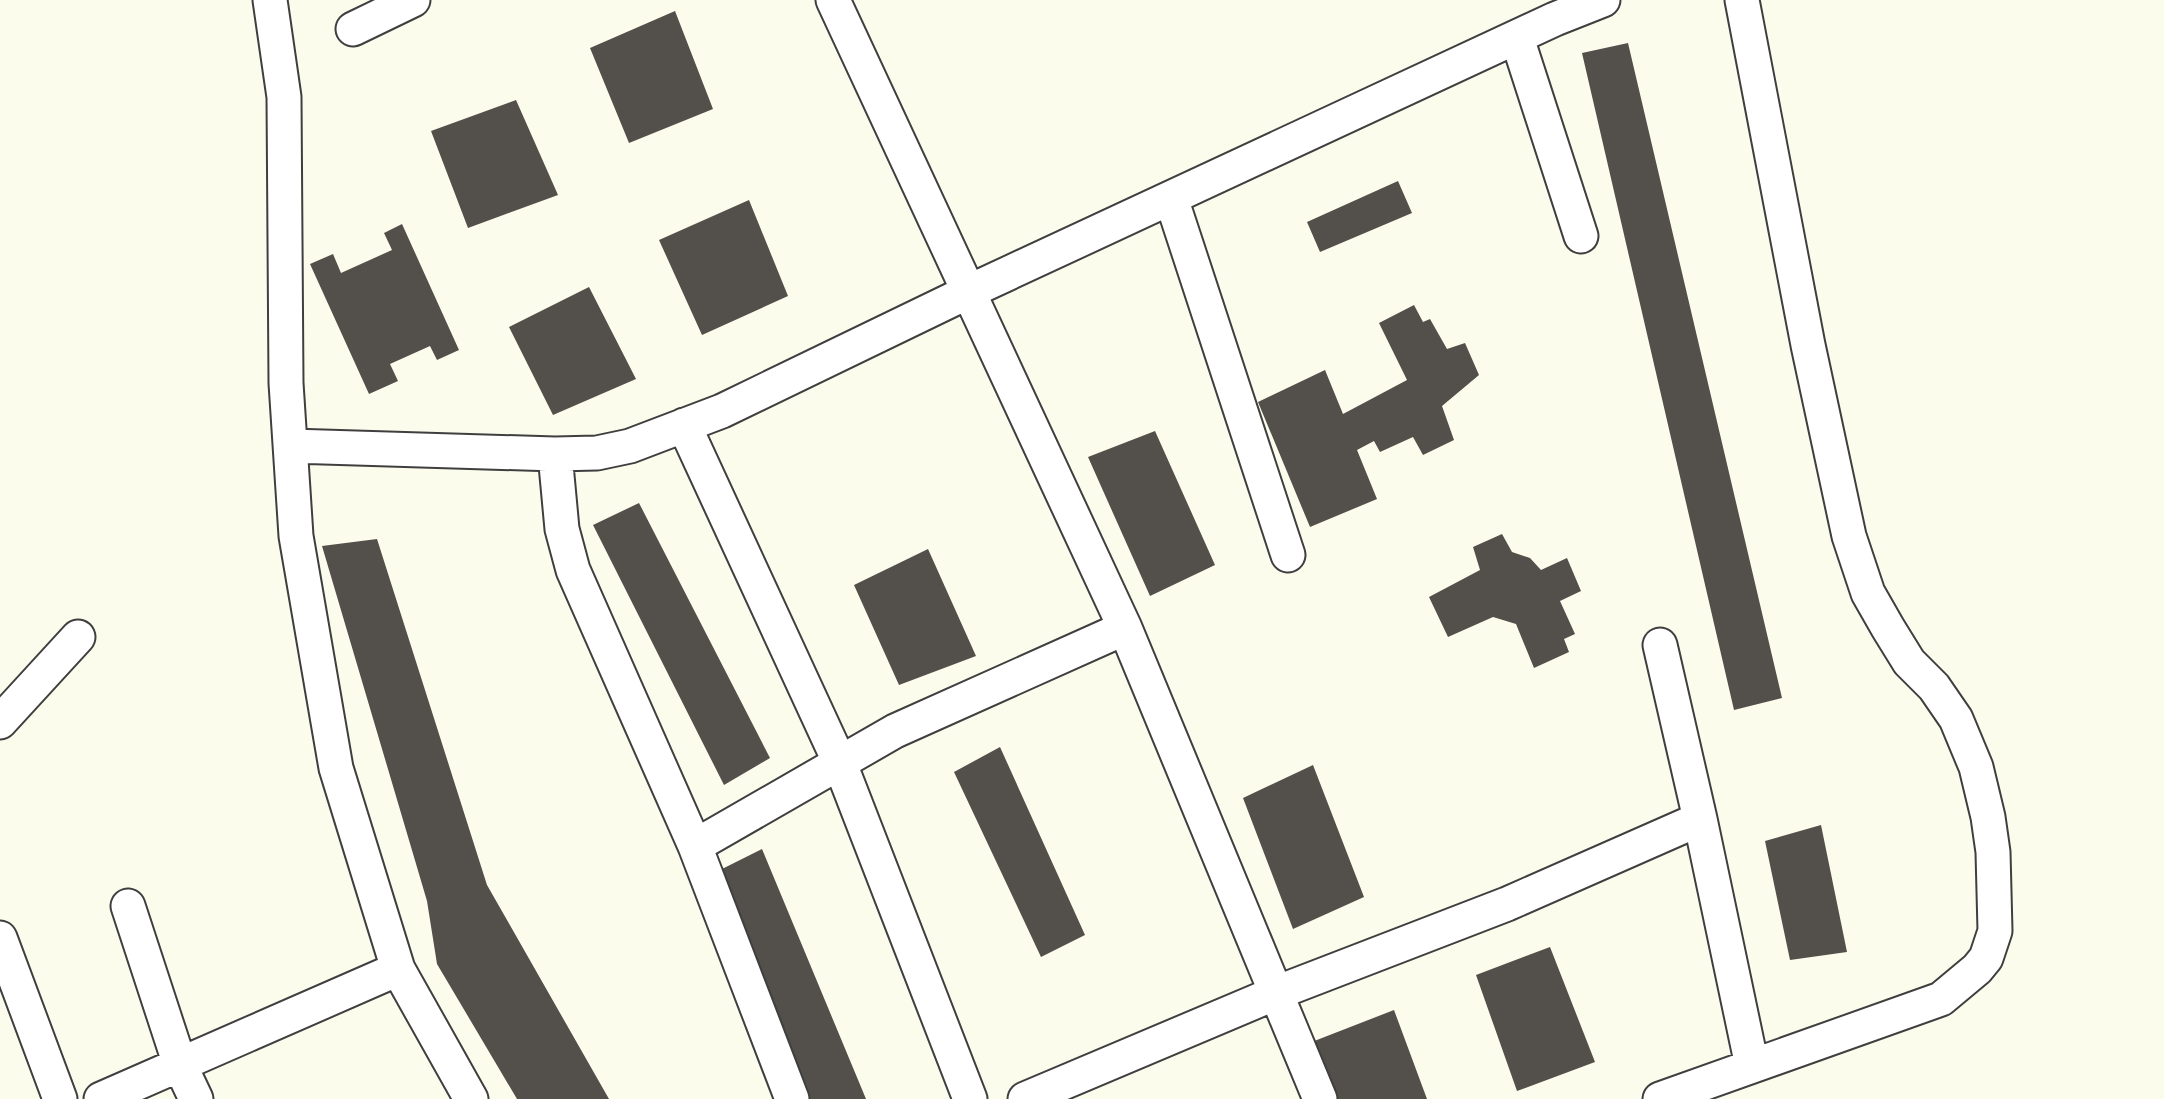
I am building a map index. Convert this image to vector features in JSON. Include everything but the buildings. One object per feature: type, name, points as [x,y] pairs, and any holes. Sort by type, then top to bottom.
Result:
[{"type":"street","points":[[270,0],[284,97],[286,383],[296,536],[336,768],[398,969],[471,1099]]},
{"type":"street","points":[[353,29],[413,0]]},
{"type":"street","points":[[833,0],[1125,628],[1320,1099]]},
{"type":"street","points":[[291,446],[555,454],[597,453],[630,446],[722,411],[968,292],[1555,19],[1604,0]]},
{"type":"street","points":[[1660,1099],[1941,999],[1986,958],[1995,931],[1993,852],[1976,767],[1956,719],[1934,687],[1909,662],[1868,593],[1849,536],[1808,345],[1742,0]]},
{"type":"street","points":[[1517,38],[1581,236]]},
{"type":"street","points":[[1171,198],[1288,555]]},
{"type":"street","points":[[684,425],[839,761],[970,1099]]},
{"type":"street","points":[[555,454],[562,529],[573,570],[695,846],[792,1099]]},
{"type":"street","points":[[695,846],[895,731],[1125,628]]},
{"type":"street","points":[[0,722],[78,637]]},
{"type":"street","points":[[1660,645],[1752,1066]]},
{"type":"street","points":[[1025,1099],[1276,992],[1507,904],[1700,819]]},
{"type":"street","points":[[128,905],[180,1065],[196,1099]]},
{"type":"street","points":[[0,938],[60,1099]]},
{"type":"street","points":[[101,1099],[398,969]]}]
